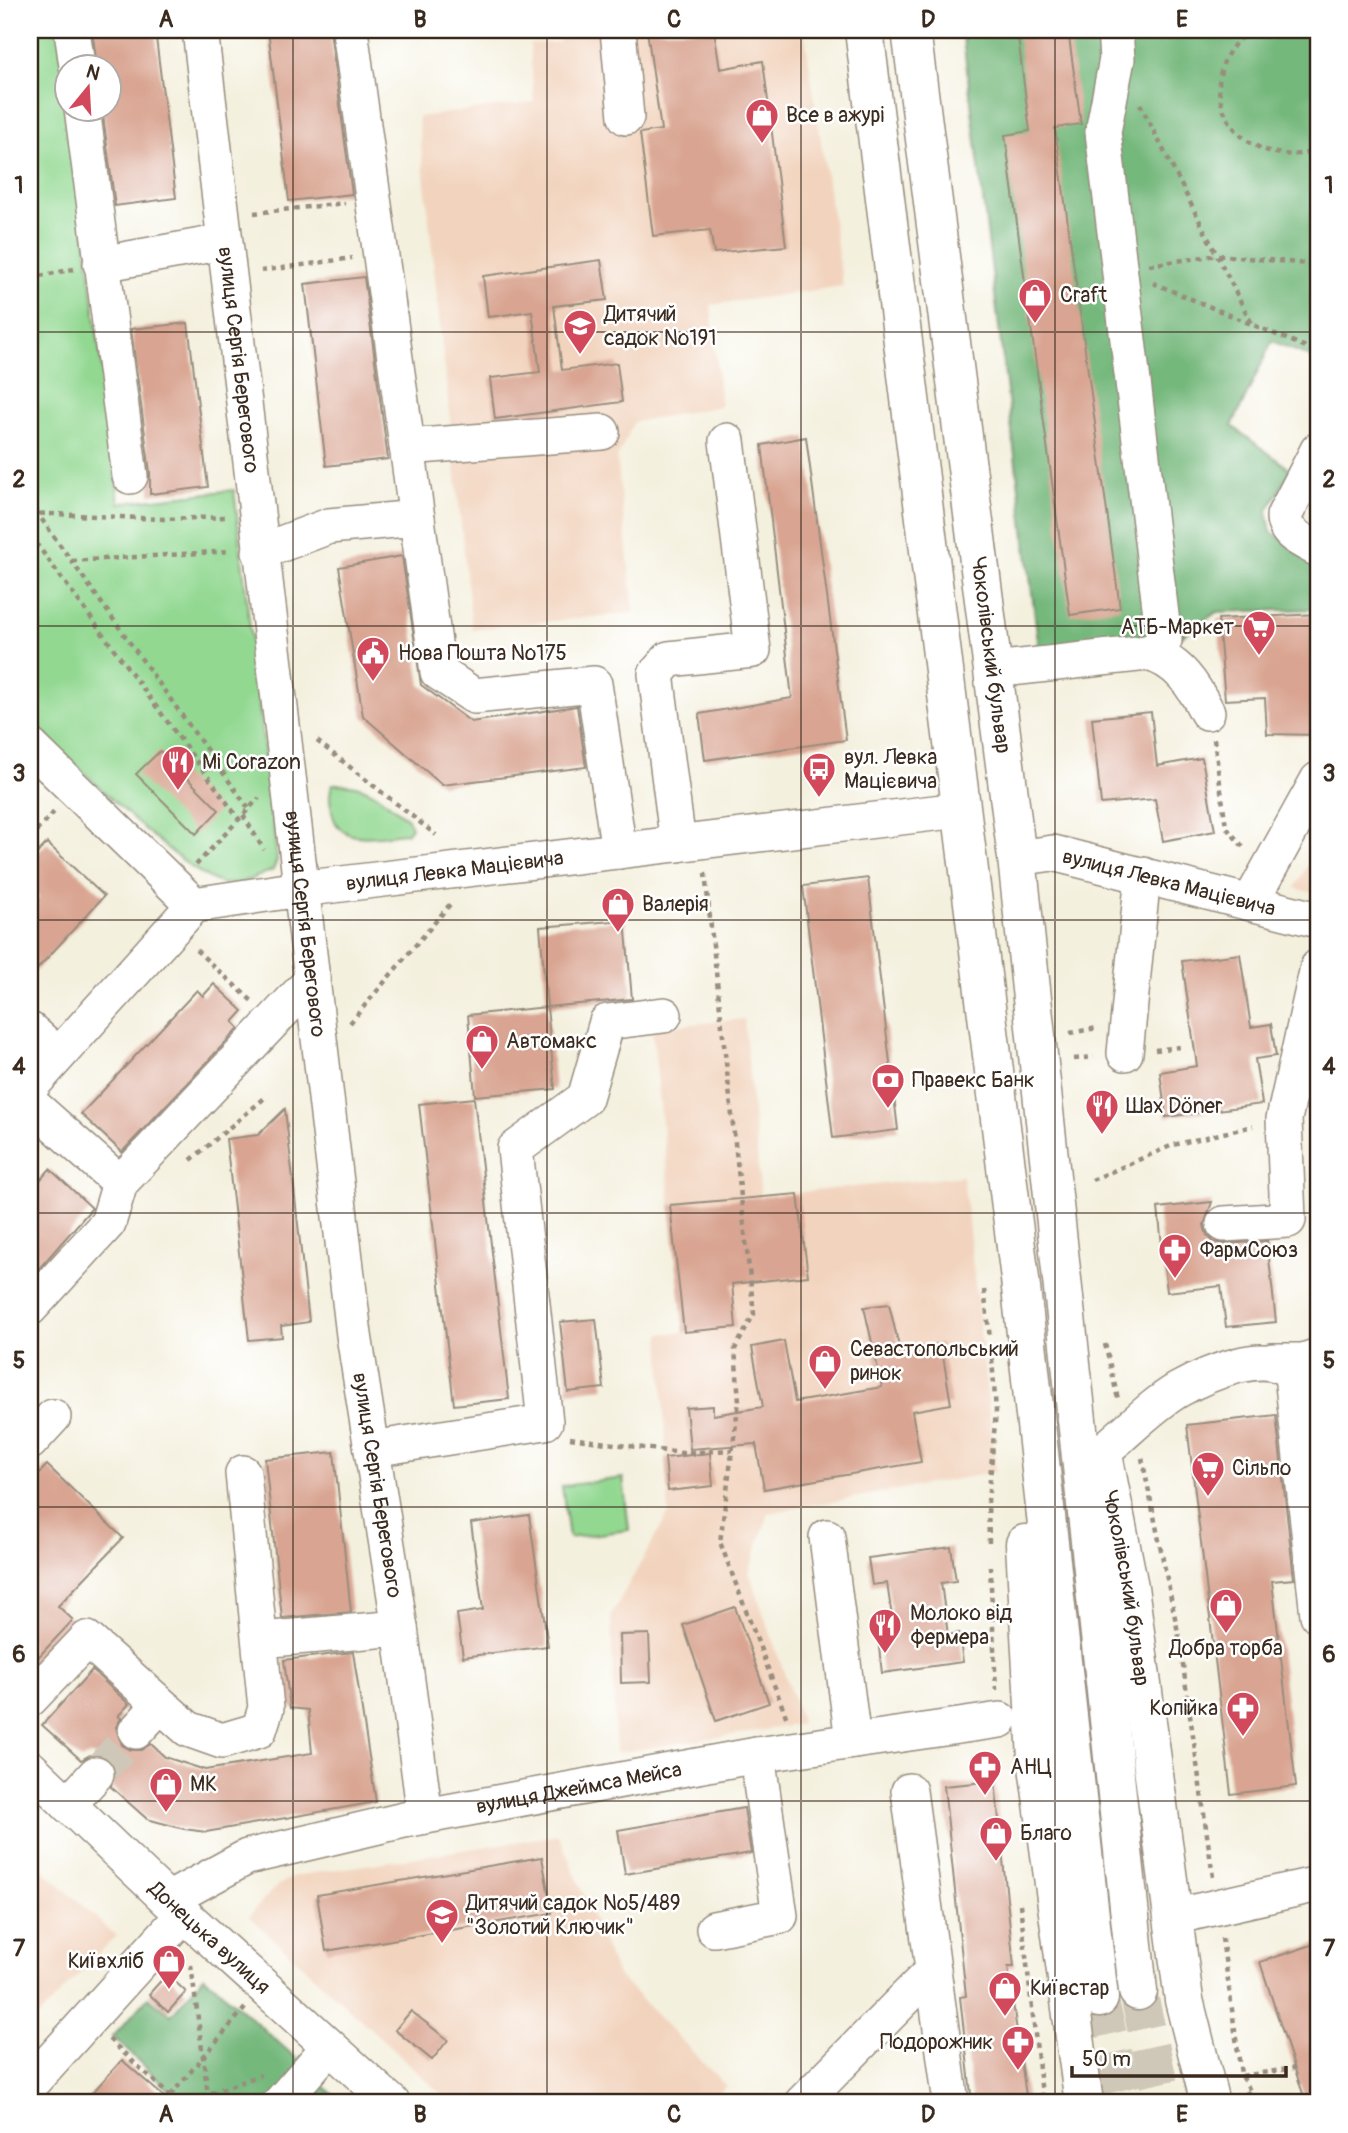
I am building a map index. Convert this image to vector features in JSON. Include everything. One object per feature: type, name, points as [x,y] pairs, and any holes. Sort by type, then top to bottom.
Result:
[{"type":"main road","points":[[864,30],[959,810],[1002,1285],[1020,1451],[1037,1759],[1084,2103]]},
{"type":"main road","name":"Чоколівський бульвар","points":[[911,30],[1017,858],[1138,1991]]},
{"type":"main road","name":"Чоколівський бульвар","points":[[1063,1280],[1129,1587],[1184,2000],[1210,2103]]},
{"type":"main road","points":[[1002,1285],[1099,1998]]},
{"type":"street","points":[[72,30],[75,52]]},
{"type":"street","name":"вулиця Сергія Берегового","points":[[200,30],[224,242],[248,551],[313,979],[354,1335],[400,1628],[425,1816]]},
{"type":"street","points":[[350,30],[438,672],[474,696],[594,684],[619,851]]},
{"type":"street","points":[[618,30],[626,117]]},
{"type":"street","points":[[993,670],[1147,653],[1157,649],[1165,631],[1103,132],[1116,45]]},
{"type":"street","points":[[84,122],[130,475]]},
{"type":"street","points":[[102,264],[224,242]]},
{"type":"street","points":[[407,447],[602,432]]},
{"type":"street","points":[[678,844],[656,674],[669,659],[753,650],[727,441]]},
{"type":"street","points":[[1318,450],[1284,516],[1284,525],[1289,532],[1318,549]]},
{"type":"street","points":[[248,551],[329,526],[417,518]]},
{"type":"street","points":[[1147,653],[1157,655],[1181,671],[1195,687],[1207,712]]},
{"type":"street","points":[[30,746],[194,905],[30,1087]]},
{"type":"street","points":[[1259,887],[1318,780]]},
{"type":"street","name":"вулиця Левка Мацієвича","points":[[194,905],[300,889],[959,810]]},
{"type":"street","name":"вулиця Левка Мацієвича","points":[[1017,858],[1053,853],[1143,875],[1259,887],[1318,920]]},
{"type":"street","points":[[1125,1053],[1143,875]]},
{"type":"street","points":[[1224,1224],[1288,1220],[1284,1119],[1318,967]]},
{"type":"street","points":[[30,1308],[107,1223],[120,1183],[313,979]]},
{"type":"street","points":[[372,1449],[545,1422],[515,1149],[585,1098],[607,1022],[664,1015]]},
{"type":"street","points":[[30,1030],[58,1055]]},
{"type":"street","points":[[30,1103],[120,1183]]},
{"type":"street","points":[[1102,1452],[1177,1391],[1219,1372],[1264,1360],[1303,1361],[1318,1356]]},
{"type":"street","points":[[1273,1361],[1287,1369],[1292,1376],[1318,1615]]},
{"type":"street","points":[[30,1442],[53,1417]]},
{"type":"street","points":[[30,1699],[87,1639],[188,1729],[222,1741],[259,1730],[266,1708],[243,1473]]},
{"type":"street","points":[[827,1537],[853,1741]]},
{"type":"street","points":[[260,1640],[400,1628]]},
{"type":"street","points":[[136,1731],[160,1705]]},
{"type":"street","name":"вулиця Джеймса Мейса","points":[[30,2084],[176,1907],[247,1857],[425,1816],[757,1755],[1000,1720]]},
{"type":"street","points":[[714,1929],[780,1916],[757,1755]]},
{"type":"street","name":"Донецька вулиця","points":[[30,1768],[176,1907],[392,2103]]},
{"type":"street","points":[[68,1805],[96,1774]]},
{"type":"street","points":[[909,1791],[951,2103]]},
{"type":"street","points":[[1173,1917],[1318,1884]]},
{"type":"street","points":[[802,2103],[933,1970]]},
{"type":"street","points":[[274,2088],[329,2047]]},
{"type":"path","points":[[1250,30],[1231,48],[1222,69],[1219,92],[1225,114],[1237,133],[1255,147],[1276,155],[1299,156],[1318,150]]},
{"type":"path","points":[[1116,45],[1252,324]]},
{"type":"path","points":[[254,213],[374,200]]},
{"type":"path","points":[[261,271],[381,254]]},
{"type":"path","points":[[1120,270],[1218,255],[1309,264],[1318,269]]},
{"type":"path","points":[[30,278],[102,264]]},
{"type":"path","points":[[1120,270],[1318,352]]},
{"type":"path","points":[[30,303],[36,421],[30,505],[249,809]]},
{"type":"path","points":[[30,513],[163,519],[232,517]]},
{"type":"path","points":[[30,535],[241,817],[270,860]]},
{"type":"path","points":[[71,561],[248,551]]},
{"type":"path","points":[[1207,712],[1212,725],[1226,827],[1259,887]]},
{"type":"path","points":[[317,741],[436,835]]},
{"type":"path","points":[[195,866],[265,792]]},
{"type":"path","points":[[30,838],[61,804]]},
{"type":"path","points":[[705,873],[754,1314],[735,1349],[739,1401],[720,1542],[789,1726],[794,1750]]},
{"type":"path","points":[[347,1027],[452,902]]},
{"type":"path","points":[[195,949],[273,1020]]},
{"type":"path","points":[[191,1160],[267,1096]]},
{"type":"path","points":[[1092,1180],[1173,1145],[1284,1119]]},
{"type":"path","points":[[996,1411],[1002,1285]]},
{"type":"path","points":[[1103,1334],[1116,1395],[1136,1425],[1179,1637],[1241,2074],[1254,2103]]},
{"type":"path","points":[[557,1436],[681,1453],[733,1450]]},
{"type":"path","points":[[190,1953],[209,2103]]},
{"type":"path","points":[[164,2103],[246,2007]]},
{"type":"path","points":[[102,2032],[170,2096]]},
{"type":"path","points":[[1241,2074],[1294,2068]]},
{"type":"path","points":[[183,2103],[208,2094],[274,2088]]},
{"type":"shaded area","name":"Дитячий садок №191","points":[[559,30],[804,30],[843,286],[711,305],[721,406],[634,422],[617,458],[634,613],[472,629],[418,117],[534,102],[530,44],[560,42]]},
{"type":"shaded area","points":[[1318,846],[1318,894],[1295,888]]},
{"type":"shaded area","name":"Севастопольський ринок","points":[[744,1019],[761,1196],[963,1176],[996,1472],[769,1513],[749,1572],[802,1724],[616,1753],[611,1615],[669,1513],[660,1334],[684,1332],[652,1028]]},
{"type":"shaded area","name":"Дитячий садок №5/489 \"Золотий Ключик\"","points":[[559,1835],[616,1973],[726,2086],[709,2103],[451,2103],[249,1916],[274,1888],[294,1876]]},
{"type":"shaded area","points":[[30,1858],[116,1936],[30,2025]]},
{"type":"green space","points":[[30,30],[59,30],[61,52],[52,52],[52,122],[71,122],[119,503],[234,490],[277,860],[273,870],[241,882],[227,884],[203,875],[152,836],[30,720]]},
{"type":"green space","points":[[962,30],[1318,30],[1318,360],[1272,341],[1232,426],[1291,470],[1267,512],[1271,532],[1318,561],[1318,609],[1217,612],[1173,642],[1040,657]]},
{"type":"green space","points":[[333,784],[356,786],[374,793],[408,819],[411,827],[406,833],[372,837],[351,835],[336,823],[330,794]]},
{"type":"green space","points":[[623,1478],[629,1530],[569,1538],[562,1486]]},
{"type":"green space","points":[[204,1976],[306,2067],[275,2103],[170,2103],[175,2096],[113,2037],[148,1997],[171,2015]]},
{"type":"green space","points":[[312,2076],[343,2103],[289,2103]]},
{"type":"building","points":[[92,30],[155,30],[176,198],[115,206],[104,122],[122,122],[122,52],[95,52]]},
{"type":"building","points":[[268,30],[330,30],[352,194],[289,201]]},
{"type":"building","points":[[647,30],[714,30],[720,69],[763,61],[786,246],[714,253],[710,230],[653,236],[640,133],[661,130]]},
{"type":"building","points":[[1017,30],[1068,30],[1081,124],[1055,128],[1120,608],[1070,615],[1005,135],[1030,131]]},
{"type":"building","points":[[601,260],[607,300],[554,306],[562,370],[617,363],[622,402],[495,419],[490,378],[540,372],[532,311],[488,317],[483,276]]},
{"type":"building","points":[[364,277],[388,459],[326,466],[305,284]]},
{"type":"building","points":[[188,323],[208,487],[150,494],[150,473],[131,329]]},
{"type":"building","points":[[806,437],[846,740],[705,760],[699,714],[792,698],[762,445]]},
{"type":"building","points":[[402,556],[421,685],[471,722],[577,706],[586,767],[442,785],[363,716],[339,567]]},
{"type":"building","points":[[1318,614],[1318,735],[1267,734],[1265,698],[1225,700],[1218,619]]},
{"type":"building","points":[[1151,712],[1157,766],[1202,758],[1215,831],[1163,841],[1155,799],[1101,804],[1092,718]]},
{"type":"building","name":"Mi Corazon","points":[[160,751],[219,810],[196,834],[136,774]]},
{"type":"building","points":[[47,843],[104,896],[30,977],[30,908],[39,898],[30,889],[30,861]]},
{"type":"building","points":[[868,878],[898,1130],[833,1138],[803,886]]},
{"type":"building","points":[[625,920],[632,999],[547,1007],[540,927]]},
{"type":"building","points":[[1240,954],[1251,1027],[1271,1024],[1276,1056],[1255,1059],[1262,1104],[1166,1117],[1160,1072],[1197,1066],[1182,961]]},
{"type":"building","points":[[214,984],[243,1011],[233,1022],[239,1028],[122,1152],[81,1114],[197,990],[203,996]]},
{"type":"building","points":[[547,1007],[555,1089],[475,1096],[468,1015]]},
{"type":"building","points":[[474,1098],[509,1399],[454,1405],[419,1104]]},
{"type":"building","points":[[285,1109],[309,1322],[281,1326],[282,1337],[249,1340],[226,1139],[258,1135]]},
{"type":"building","points":[[50,1169],[92,1208],[30,1279],[30,1191]]},
{"type":"building","points":[[798,1194],[808,1276],[732,1284],[736,1327],[684,1332],[670,1205]]},
{"type":"building","points":[[1212,1202],[1204,1225],[1207,1235],[1214,1242],[1225,1244],[1267,1241],[1276,1322],[1226,1327],[1221,1286],[1167,1292],[1158,1208]]},
{"type":"building","points":[[889,1304],[900,1351],[941,1344],[951,1404],[912,1411],[921,1462],[764,1489],[756,1444],[690,1449],[686,1408],[713,1406],[713,1415],[763,1407],[752,1347],[784,1341],[795,1402],[882,1387],[864,1307]]},
{"type":"building","points":[[596,1319],[604,1388],[568,1392],[560,1322]]},
{"type":"building","points":[[1276,1415],[1294,1579],[1272,1581],[1296,1786],[1231,1794],[1187,1425]]},
{"type":"building","points":[[334,1452],[351,1612],[282,1618],[265,1459]]},
{"type":"building","points":[[710,1453],[713,1486],[668,1491],[665,1458]]},
{"type":"building","points":[[47,1465],[123,1538],[58,1606],[73,1620],[30,1666],[30,1483]]},
{"type":"building","points":[[529,1515],[548,1646],[463,1657],[457,1614],[483,1610],[471,1523]]},
{"type":"building","points":[[951,1547],[956,1581],[941,1583],[948,1635],[959,1633],[963,1662],[882,1673],[878,1639],[895,1637],[887,1583],[872,1585],[868,1558]]},
{"type":"building","points":[[735,1607],[769,1703],[716,1721],[683,1625]]},
{"type":"building","points":[[649,1634],[651,1682],[621,1683],[620,1635]]},
{"type":"building","points":[[353,1652],[376,1802],[206,1832],[184,1829],[147,1819],[111,1787],[115,1768],[109,1759],[90,1755],[81,1760],[42,1725],[92,1670],[129,1704],[118,1716],[121,1718],[116,1727],[122,1745],[131,1750],[141,1750],[151,1744],[165,1757],[205,1770],[312,1753],[308,1710],[290,1708],[284,1660]]},
{"type":"building","points":[[995,1781],[1014,1967],[1008,1967],[1027,2103],[972,2103],[960,1997],[966,1996],[944,1786]]},
{"type":"building","points":[[744,1808],[751,1853],[625,1874],[618,1830]]},
{"type":"building","points":[[542,1857],[552,1913],[326,1951],[317,1895]]},
{"type":"building","points":[[1318,1943],[1318,2103],[1306,2103],[1260,1962]]},
{"type":"building","points":[[167,1974],[186,1992],[168,2012],[149,1994]]},
{"type":"building","points":[[411,2011],[448,2040],[432,2060],[395,2030]]},
{"type":"building","points":[[122,2060],[171,2103],[83,2103]]},
{"type":"tunnel","points":[[96,1774],[136,1731]]},
{"type":"tunnel","points":[[1138,1991],[1163,2103]]},
{"type":"tunnel","points":[[1099,1998],[1125,2103]]},
{"type":"place","name":"Все в ажурі","points":[[762,145]]},
{"type":"place","name":"Craft","points":[[1035,325]]},
{"type":"place","name":"Дитячий садок №191","points":[[580,356]]},
{"type":"place","name":"АТБ-Маркет","points":[[1259,657]]},
{"type":"place","name":"Нова Пошта №175","points":[[373,683]]},
{"type":"place","name":"Mi Corazon","points":[[178,792]]},
{"type":"place","name":"вул. Левка Мацієвича","points":[[819,799]]},
{"type":"place","name":"Валерія","points":[[618,934]]},
{"type":"place","name":"Автомакс","points":[[482,1071]]},
{"type":"place","name":"Правекс Банк","points":[[888,1110]]},
{"type":"place","name":"Шах Döner","points":[[1102,1136]]},
{"type":"place","name":"ФармСоюз","points":[[1175,1280]]},
{"type":"place","name":"Севастопольський ринок","points":[[825,1391]]},
{"type":"place","name":"Сільпо","points":[[1208,1498]]},
{"type":"place","name":"Добра торба","points":[[1226,1635]]},
{"type":"place","name":"Молоко від фермера","points":[[885,1655]]},
{"type":"place","name":"Копійка","points":[[1243,1738]]},
{"type":"place","name":"АНЦ","points":[[985,1797]]},
{"type":"place","name":"МК","points":[[166,1814]]},
{"type":"place","name":"Благо","points":[[996,1863]]},
{"type":"place","name":"Дитячий садок №5/489 \"Золотий Ключик\"","points":[[442,1945]]},
{"type":"place","name":"Київхліб","points":[[169,1991]]},
{"type":"place","name":"Київстар","points":[[1005,2018]]},
{"type":"place","name":"Подорожник","points":[[1018,2072]]}]
